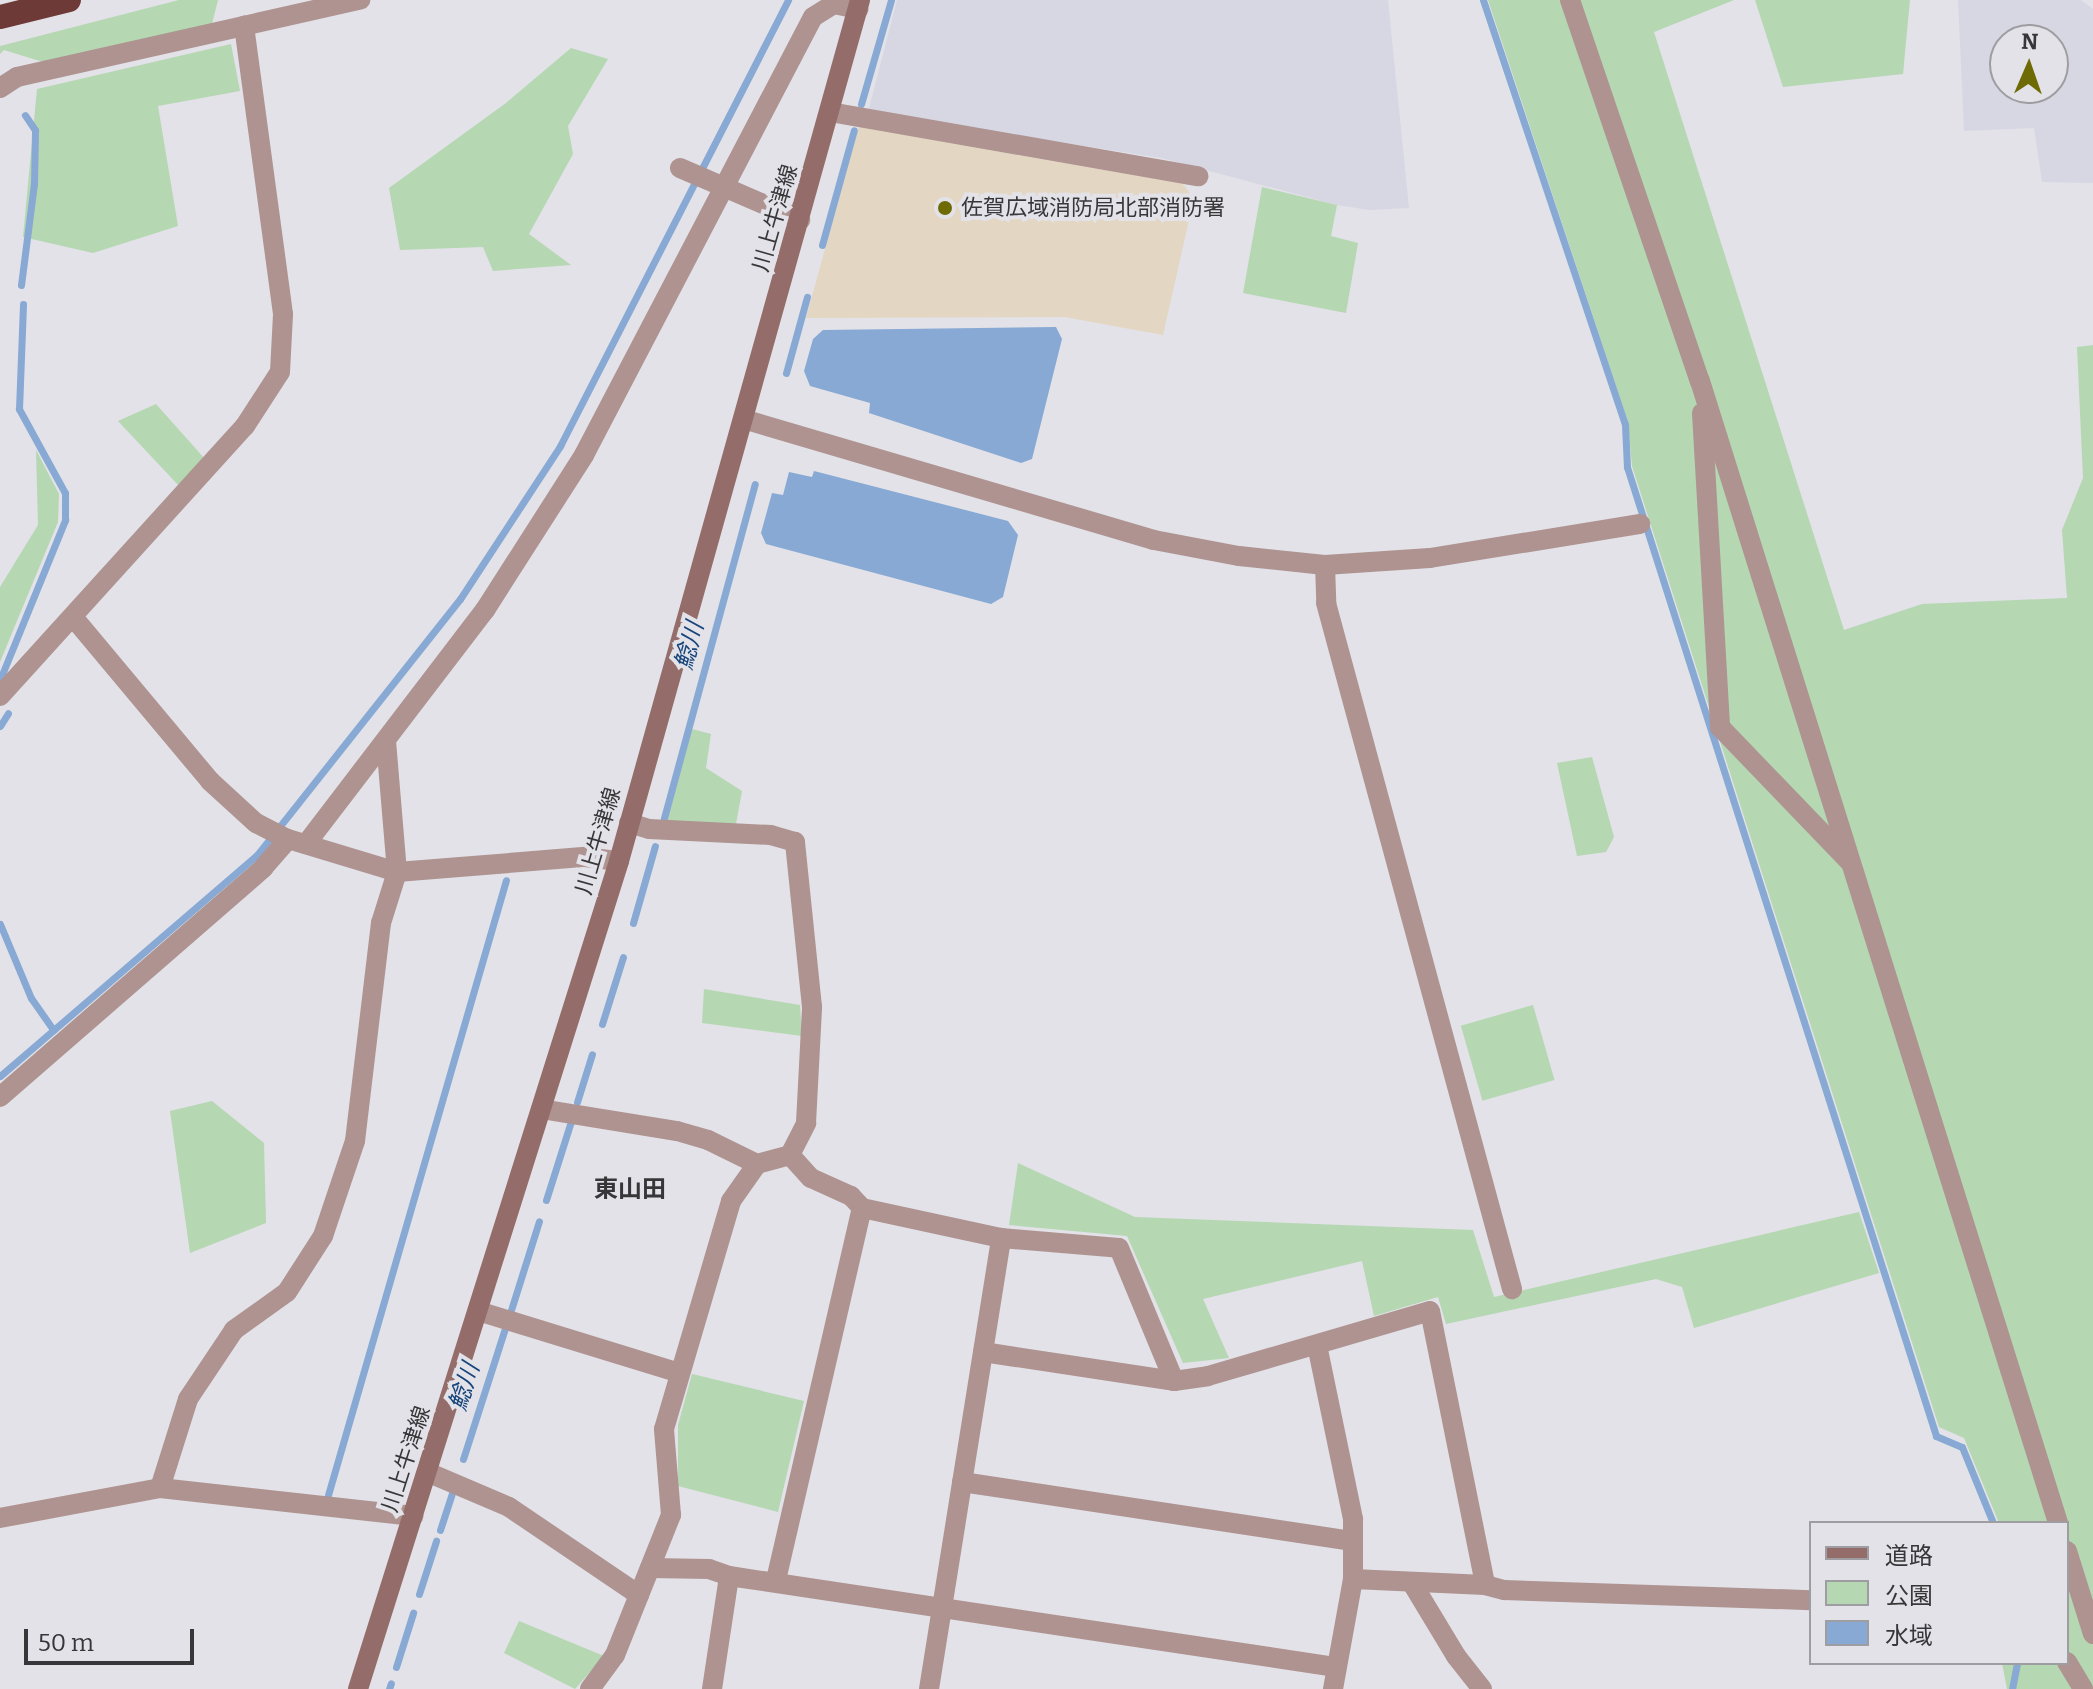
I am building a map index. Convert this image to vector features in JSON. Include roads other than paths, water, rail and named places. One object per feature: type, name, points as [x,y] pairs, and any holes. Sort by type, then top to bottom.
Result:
[{"type":"highway","points":[[0,17],[69,0]]},
{"type":"main road","name":"川上牛津線","points":[[358,1689],[619,861],[859,4]]},
{"type":"street","points":[[0,88],[17,77],[360,0]]},
{"type":"street","points":[[1570,0],[1700,381],[2057,1521]]},
{"type":"street","points":[[0,1097],[263,868],[297,842],[386,741],[485,610],[584,455],[721,187],[813,17],[834,4],[859,4]]},
{"type":"street","points":[[0,696],[245,426],[280,372],[283,314],[244,26]]},
{"type":"street","points":[[830,112],[1198,176]]},
{"type":"street","points":[[680,168],[800,220]]},
{"type":"street","points":[[1700,381],[1720,727],[1851,864]]},
{"type":"street","points":[[743,419],[1154,540],[1239,556],[1325,565],[1430,558],[1640,524]]},
{"type":"street","points":[[1325,565],[1326,603],[1512,1289]]},
{"type":"street","points":[[73,617],[210,781],[256,823],[297,842],[397,872],[585,857],[619,861]]},
{"type":"street","points":[[160,1488],[188,1399],[234,1330],[287,1292],[323,1236],[355,1141],[381,923],[397,872],[386,741]]},
{"type":"street","points":[[590,1689],[615,1655],[671,1515],[664,1429],[731,1201],[757,1164],[790,1155],[806,1123],[812,1007],[795,842],[771,835],[649,829],[629,823]]},
{"type":"street","points":[[541,1109],[677,1131],[708,1140],[757,1164]]},
{"type":"street","points":[[790,1155],[811,1178],[851,1196],[862,1208],[1001,1238],[1119,1248],[1174,1381]]},
{"type":"street","points":[[776,1580],[862,1208]]},
{"type":"street","points":[[929,1689],[1001,1238]]},
{"type":"street","points":[[478,1311],[680,1373]]},
{"type":"street","points":[[983,1352],[1174,1381],[1317,1345],[1430,1311],[1485,1585]]},
{"type":"street","points":[[1317,1345],[1353,1519],[1353,1579],[1333,1689]]},
{"type":"street","points":[[427,1472],[509,1507],[639,1595]]},
{"type":"street","points":[[962,1482],[1353,1541]]},
{"type":"street","points":[[0,1518],[160,1488],[413,1516]]},
{"type":"street","points":[[2069,1557],[2093,1634]]},
{"type":"street","points":[[650,1568],[709,1569],[729,1576],[776,1580],[1336,1667]]},
{"type":"street","points":[[712,1689],[729,1576]]},
{"type":"street","points":[[1353,1579],[1485,1585],[1504,1590],[1809,1600]]},
{"type":"street","points":[[1412,1583],[1482,1689]]},
{"type":"street","points":[[2069,1665],[2083,1689]]},
{"type":"water","points":[[1056,327],[1062,339],[1032,459],[1021,463],[869,413],[870,403],[810,386],[804,371],[813,339],[823,330]]},
{"type":"water","points":[[814,471],[1008,521],[1018,535],[1003,597],[991,604],[766,544],[761,533],[772,493],[783,495],[789,472],[812,477]]},
{"type":"waterway","points":[[0,1076],[257,855],[460,599],[560,446],[788,0]]},
{"type":"waterway","name":"鯰川","points":[[861,104],[891,0]]},
{"type":"waterway","points":[[1483,0],[1625,425],[1627,467],[1936,1436],[1962,1447],[1992,1521]]},
{"type":"waterway","points":[[21,285],[34,184],[35,130],[25,115]]},
{"type":"waterway","name":"鯰川","points":[[822,245],[854,130]]},
{"type":"waterway","name":"鯰川","points":[[786,373],[807,297]]},
{"type":"waterway","points":[[1,677],[65,520],[65,493],[19,409],[23,304]]},
{"type":"waterway","name":"鯰川","points":[[664,818],[755,484]]},
{"type":"waterway","points":[[0,726],[8,713]]},
{"type":"waterway","name":"鯰川","points":[[633,923],[655,846]]},
{"type":"waterway","points":[[328,1495],[506,880]]},
{"type":"waterway","points":[[0,924],[31,998],[53,1030]]},
{"type":"waterway","name":"鯰川","points":[[602,1024],[623,957]]},
{"type":"waterway","name":"鯰川","points":[[577,1102],[592,1054]]},
{"type":"waterway","name":"鯰川","points":[[546,1200],[571,1121]]},
{"type":"waterway","name":"鯰川","points":[[511,1310],[539,1221]]},
{"type":"waterway","name":"鯰川","points":[[463,1459],[505,1328]]},
{"type":"waterway","name":"鯰川","points":[[440,1530],[453,1490]]},
{"type":"waterway","name":"鯰川","points":[[419,1594],[436,1541]]},
{"type":"waterway","name":"鯰川","points":[[396,1667],[413,1613]]},
{"type":"waterway","points":[[2012,1689],[2017,1665]]},
{"type":"waterway","name":"鯰川","points":[[389,1689],[391,1683]]},
{"type":"place","name":"佐賀広域消防局北部消防署","points":[[945,208]]},
{"type":"district","name":"東山田","points":[[630,1190]]}]
